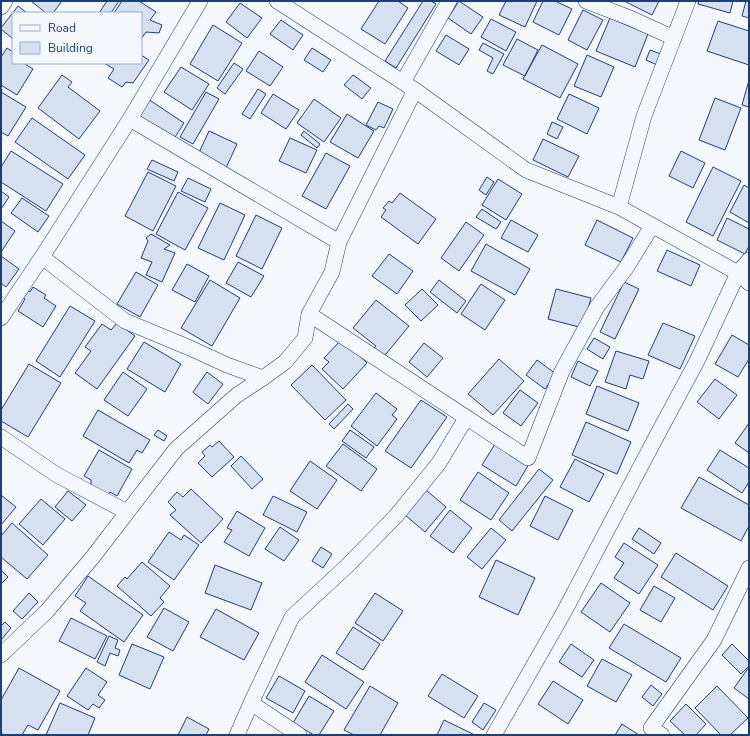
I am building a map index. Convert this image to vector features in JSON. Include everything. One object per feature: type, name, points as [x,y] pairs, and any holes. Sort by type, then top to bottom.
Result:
[{"type":"street","points":[[1,7],[5,1]]},
{"type":"street","points":[[1,318],[42,257],[130,119],[200,1]]},
{"type":"street","points":[[277,1],[409,86],[526,170],[619,207],[744,278]]},
{"type":"street","points":[[1,655],[47,611],[92,558],[176,449],[237,395],[285,362],[306,338],[309,314],[332,272],[339,242],[449,1]]},
{"type":"street","points":[[586,1],[630,18],[674,38]]},
{"type":"street","points":[[619,207],[644,116],[688,1]]},
{"type":"street","points":[[130,119],[339,242]]},
{"type":"street","points":[[309,314],[528,458],[562,370],[597,306],[626,268],[652,226]]},
{"type":"street","points":[[42,257],[125,321],[227,365],[263,378]]},
{"type":"street","points":[[494,735],[564,612],[697,361],[744,278],[749,260]]},
{"type":"street","points":[[237,735],[292,617],[347,566],[396,516],[439,462],[466,418]]},
{"type":"street","points":[[1,437],[57,475],[127,512]]},
{"type":"street","points":[[662,735],[651,728],[714,640],[749,568]]},
{"type":"street","points":[[251,703],[299,735]]},
{"type":"building","points":[[31,1],[62,1],[54,12],[45,12]]},
{"type":"building","points":[[107,1],[119,1],[112,12],[100,12]]},
{"type":"building","points":[[122,1],[139,1],[156,12],[150,20],[162,25],[159,33],[146,32],[142,38],[142,12],[115,12]]},
{"type":"building","points":[[379,1],[398,1],[408,8],[385,44],[361,29]]},
{"type":"building","points":[[423,1],[431,1],[436,4],[396,68],[385,61]]},
{"type":"building","points":[[459,1],[483,17],[471,34],[448,18]]},
{"type":"building","points":[[506,1],[537,1],[525,27],[499,15]]},
{"type":"building","points":[[543,1],[555,1],[572,9],[559,35],[533,22]]},
{"type":"building","points":[[624,1],[659,1],[652,15]]},
{"type":"building","points":[[699,1],[733,1],[730,13],[698,4]]},
{"type":"building","points":[[746,1],[749,1],[749,18],[742,16]]},
{"type":"building","points":[[240,3],[262,18],[247,38],[226,22]]},
{"type":"building","points":[[18,6],[26,12],[13,12]]},
{"type":"building","points":[[583,10],[603,20],[587,50],[568,40]]},
{"type":"building","points":[[12,14],[12,38],[1,28]]},
{"type":"building","points":[[610,18],[648,34],[635,67],[596,51]]},
{"type":"building","points":[[491,19],[516,32],[506,51],[481,37]]},
{"type":"building","points":[[281,20],[303,35],[293,50],[270,34]]},
{"type":"building","points":[[718,21],[749,31],[749,65],[707,51]]},
{"type":"building","points":[[213,25],[242,43],[218,81],[190,64]]},
{"type":"building","points":[[446,35],[469,49],[459,65],[436,51]]},
{"type":"building","points":[[517,39],[538,50],[525,76],[503,65]]},
{"type":"building","points":[[483,43],[504,54],[493,74],[487,71],[493,58],[479,50]]},
{"type":"building","points":[[542,45],[578,64],[560,98],[523,79]]},
{"type":"building","points":[[7,48],[12,51],[12,64],[25,64],[33,69],[17,95],[1,85],[1,57]]},
{"type":"building","points":[[312,48],[331,60],[323,72],[304,60]]},
{"type":"building","points":[[650,50],[661,54],[657,65],[646,60]]},
{"type":"building","points":[[259,51],[283,67],[270,86],[246,71]]},
{"type":"building","points":[[587,55],[614,67],[601,97],[574,86]]},
{"type":"building","points":[[142,56],[149,60],[133,83],[126,82],[122,87],[108,78],[114,69],[106,64],[142,64]]},
{"type":"building","points":[[234,63],[243,69],[225,94],[217,88]]},
{"type":"building","points":[[181,67],[209,84],[192,110],[164,92]]},
{"type":"building","points":[[62,75],[72,82],[68,87],[100,111],[79,139],[38,108]]},
{"type":"building","points":[[353,75],[371,88],[362,99],[344,85]]},
{"type":"building","points":[[749,80],[749,107],[742,105]]},
{"type":"building","points":[[258,89],[266,94],[250,119],[242,114]]},
{"type":"building","points":[[1,92],[26,107],[8,136],[1,132]]},
{"type":"building","points":[[206,92],[219,99],[193,144],[180,137]]},
{"type":"building","points":[[273,94],[299,110],[286,129],[261,113]]},
{"type":"building","points":[[569,94],[599,108],[587,134],[557,119]]},
{"type":"building","points":[[715,98],[741,108],[725,150],[699,140]]},
{"type":"building","points":[[148,99],[184,123],[172,142],[137,115]]},
{"type":"building","points":[[314,99],[341,118],[324,142],[297,123]]},
{"type":"building","points":[[378,102],[393,109],[384,128],[379,126],[376,130],[366,125]]},
{"type":"building","points":[[347,114],[374,131],[358,158],[330,142]]},
{"type":"building","points":[[32,118],[85,155],[68,179],[15,142]]},
{"type":"building","points":[[552,122],[563,127],[557,139],[547,134]]},
{"type":"building","points":[[209,131],[237,144],[225,170],[197,157]]},
{"type":"building","points":[[304,131],[320,144],[317,148],[301,135]]},
{"type":"building","points":[[290,138],[317,150],[306,173],[279,161]]},
{"type":"building","points":[[543,139],[579,156],[568,177],[533,160]]},
{"type":"building","points":[[11,151],[63,184],[46,211],[1,182],[1,167]]},
{"type":"building","points":[[681,151],[705,163],[693,188],[669,176]]},
{"type":"building","points":[[326,153],[350,166],[326,209],[302,196]]},
{"type":"building","points":[[152,160],[178,172],[174,181],[147,169]]},
{"type":"building","points":[[713,167],[741,181],[713,236],[686,222]]},
{"type":"building","points":[[148,172],[176,186],[153,231],[125,216]]},
{"type":"building","points":[[487,177],[494,182],[486,195],[479,190]]},
{"type":"building","points":[[188,178],[211,189],[205,202],[181,191]]},
{"type":"building","points":[[498,179],[522,194],[506,220],[482,205]]},
{"type":"building","points":[[744,185],[749,188],[749,223],[730,212]]},
{"type":"building","points":[[1,191],[9,197],[1,209]]},
{"type":"building","points":[[178,192],[208,208],[185,250],[156,234]]},
{"type":"building","points":[[400,193],[436,219],[418,244],[381,217],[386,210],[383,208],[389,201],[392,203]]},
{"type":"building","points":[[22,198],[49,216],[38,232],[11,213]]},
{"type":"building","points":[[220,203],[245,215],[224,260],[198,248]]},
{"type":"building","points":[[482,209],[501,222],[496,229],[476,217]]},
{"type":"building","points":[[256,215],[282,228],[262,269],[236,256]]},
{"type":"building","points":[[727,218],[749,229],[749,246],[745,254],[717,240]]},
{"type":"building","points":[[511,220],[538,235],[528,252],[501,238]]},
{"type":"building","points":[[597,220],[633,238],[621,262],[585,245]]},
{"type":"building","points":[[1,221],[15,231],[1,252]]},
{"type":"building","points":[[466,222],[484,235],[459,271],[441,258]]},
{"type":"building","points":[[151,234],[170,245],[164,249],[175,253],[162,282],[146,275],[152,262],[141,258],[148,241],[146,238]]},
{"type":"building","points":[[486,244],[530,269],[515,295],[471,271]]},
{"type":"building","points":[[667,250],[700,265],[691,286],[657,271]]},
{"type":"building","points":[[389,254],[413,271],[397,294],[372,276]]},
{"type":"building","points":[[1,256],[19,269],[6,287],[1,283]]},
{"type":"building","points":[[238,262],[264,276],[251,297],[226,283]]},
{"type":"building","points":[[187,264],[209,276],[195,302],[172,290]]},
{"type":"building","points":[[136,272],[158,285],[140,317],[117,304]]},
{"type":"building","points":[[210,280],[240,298],[212,346],[181,328]]},
{"type":"building","points":[[439,280],[466,301],[457,313],[430,292]]},
{"type":"building","points":[[624,282],[639,289],[615,339],[600,332]]},
{"type":"building","points":[[481,284],[505,300],[485,330],[461,314]]},
{"type":"building","points":[[33,287],[46,295],[44,298],[56,306],[43,327],[18,311],[25,299],[21,297],[26,290],[30,292]]},
{"type":"building","points":[[422,289],[438,305],[421,321],[405,305]]},
{"type":"building","points":[[556,289],[591,298],[583,328],[548,319]]},
{"type":"building","points":[[376,300],[409,326],[386,354],[381,356],[373,349],[376,346],[353,328]]},
{"type":"building","points":[[70,306],[95,321],[60,377],[36,361]]},
{"type":"building","points":[[117,323],[135,336],[97,389],[75,373],[91,351],[85,347],[102,324],[111,330]]},
{"type":"building","points":[[663,323],[695,336],[680,369],[648,355]]},
{"type":"building","points":[[732,335],[749,345],[749,359],[738,377],[715,364]]},
{"type":"building","points":[[594,338],[610,347],[603,359],[587,349]]},
{"type":"building","points":[[342,339],[367,363],[343,389],[322,369],[329,362],[324,358]]},
{"type":"building","points":[[144,342],[181,364],[165,392],[127,369]]},
{"type":"building","points":[[424,343],[443,358],[427,377],[409,362]]},
{"type":"building","points":[[616,351],[649,361],[643,379],[630,375],[626,389],[605,382]]},
{"type":"building","points":[[499,359],[524,381],[493,415],[468,394]]},
{"type":"building","points":[[537,360],[556,374],[545,389],[526,375]]},
{"type":"building","points":[[578,361],[598,371],[590,386],[571,377]]},
{"type":"building","points":[[29,364],[61,383],[28,437],[1,421],[1,410]]},
{"type":"building","points":[[312,365],[346,400],[325,420],[291,385]]},
{"type":"building","points":[[123,372],[147,389],[128,416],[104,400]]},
{"type":"building","points":[[207,372],[223,384],[208,404],[193,392]]},
{"type":"building","points":[[715,379],[737,395],[719,419],[697,402]]},
{"type":"building","points":[[597,386],[639,403],[628,431],[586,414]]},
{"type":"building","points":[[520,390],[538,403],[521,426],[503,413]]},
{"type":"building","points":[[376,393],[397,409],[392,415],[397,419],[377,446],[351,426]]},
{"type":"building","points":[[421,400],[447,417],[411,468],[385,451]]},
{"type":"building","points":[[348,404],[353,409],[334,429],[329,424]]},
{"type":"building","points":[[98,410],[150,440],[142,453],[137,450],[129,463],[83,436]]},
{"type":"building","points":[[586,422],[631,442],[617,474],[572,455]]},
{"type":"building","points":[[749,423],[749,453],[735,443]]},
{"type":"building","points":[[158,430],[167,436],[164,441],[154,435]]},
{"type":"building","points":[[350,430],[374,447],[366,458],[342,441]]},
{"type":"building","points":[[219,441],[234,457],[212,477],[198,463],[205,456],[202,452],[210,445],[212,447]]},
{"type":"building","points":[[343,444],[377,469],[361,491],[326,466]]},
{"type":"building","points":[[495,444],[529,464],[516,486],[482,465]]},
{"type":"building","points":[[99,450],[132,469],[117,496],[110,492],[108,495],[91,486],[91,480],[84,476]]},
{"type":"building","points":[[720,450],[749,468],[749,482],[742,493],[707,470]]},
{"type":"building","points":[[241,456],[263,479],[252,489],[231,466]]},
{"type":"building","points":[[575,459],[604,474],[589,502],[560,487]]},
{"type":"building","points":[[310,461],[337,480],[317,509],[290,491]]},
{"type":"building","points":[[539,469],[553,480],[512,531],[499,520]]},
{"type":"building","points":[[478,472],[509,493],[491,520],[460,500]]},
{"type":"building","points":[[699,477],[749,505],[749,526],[741,541],[681,508]]},
{"type":"building","points":[[191,489],[223,519],[201,543],[170,515],[176,510],[168,502],[177,492],[183,497]]},
{"type":"building","points":[[426,490],[446,507],[425,532],[405,515]]},
{"type":"building","points":[[68,491],[86,505],[72,521],[55,507]]},
{"type":"building","points":[[1,495],[16,507],[1,525]]},
{"type":"building","points":[[273,496],[307,512],[297,532],[263,515]]},
{"type":"building","points":[[545,496],[573,510],[558,540],[530,526]]},
{"type":"building","points":[[41,499],[65,519],[43,545],[19,524]]},
{"type":"building","points":[[450,510],[472,528],[453,553],[430,536]]},
{"type":"building","points":[[237,511],[265,528],[249,556],[224,542],[232,530],[227,528]]},
{"type":"building","points":[[12,523],[48,555],[27,579],[1,557],[1,536]]},
{"type":"building","points":[[280,527],[299,540],[284,561],[265,549]]},
{"type":"building","points":[[491,528],[506,540],[482,569],[467,557]]},
{"type":"building","points":[[639,528],[661,543],[654,554],[632,539]]},
{"type":"building","points":[[169,532],[181,540],[184,535],[199,545],[174,580],[148,562]]},
{"type":"building","points":[[624,543],[658,565],[639,594],[614,578],[624,563],[615,557]]},
{"type":"building","points":[[321,547],[332,554],[323,568],[312,561]]},
{"type":"building","points":[[676,553],[728,586],[713,610],[661,577]]},
{"type":"building","points":[[496,560],[535,578],[518,615],[479,597]]},
{"type":"building","points":[[142,562],[170,586],[160,598],[164,602],[151,616],[117,586],[125,577],[127,579]]},
{"type":"building","points":[[215,565],[262,583],[251,610],[205,593]]},
{"type":"building","points":[[1,570],[8,577],[1,584]]},
{"type":"building","points":[[88,576],[143,615],[124,642],[80,611],[86,603],[75,596]]},
{"type":"building","points":[[601,583],[630,603],[610,632],[581,612]]},
{"type":"building","points":[[654,586],[675,598],[661,622],[640,610]]},
{"type":"building","points":[[29,593],[38,602],[22,619],[13,611]]},
{"type":"building","points":[[375,593],[403,611],[383,641],[355,623]]},
{"type":"building","points":[[164,608],[189,622],[173,651],[147,637]]},
{"type":"building","points":[[216,609],[259,633],[244,660],[200,637]]},
{"type":"building","points":[[71,618],[107,636],[95,659],[59,641]]},
{"type":"building","points":[[5,622],[11,628],[1,640],[1,626]]},
{"type":"building","points":[[624,624],[681,658],[666,682],[609,648]]},
{"type":"building","points":[[353,627],[380,644],[363,670],[336,653]]},
{"type":"building","points":[[109,636],[118,640],[115,648],[120,650],[118,656],[110,653],[105,666],[97,662]]},
{"type":"building","points":[[132,644],[164,657],[150,689],[119,675]]},
{"type":"building","points":[[571,644],[594,660],[582,677],[559,662]]},
{"type":"building","points":[[732,644],[749,661],[749,666],[741,674],[722,655]]},
{"type":"building","points":[[322,655],[364,682],[346,709],[305,682]]},
{"type":"building","points":[[602,659],[632,675],[616,702],[587,686]]},
{"type":"building","points":[[749,667],[749,699],[734,688]]},
{"type":"building","points":[[19,668],[60,691],[38,730],[28,725],[22,735],[4,735],[1,733],[1,700]]},
{"type":"building","points":[[86,668],[107,682],[98,695],[105,700],[99,708],[93,704],[88,710],[67,696]]},
{"type":"building","points":[[442,674],[478,696],[464,718],[428,696]]},
{"type":"building","points":[[279,676],[305,691],[293,713],[266,698]]},
{"type":"building","points":[[553,681],[583,700],[568,724],[538,704]]},
{"type":"building","points":[[651,685],[662,694],[653,706],[642,697]]},
{"type":"building","points":[[370,686],[398,703],[380,735],[354,735],[344,730]]},
{"type":"building","points":[[717,686],[748,718],[730,735],[721,735],[695,708]]},
{"type":"building","points":[[309,696],[334,711],[319,735],[314,735],[293,723]]},
{"type":"building","points":[[60,703],[95,718],[88,735],[46,735]]},
{"type":"building","points":[[484,703],[496,710],[483,730],[472,722]]},
{"type":"building","points":[[686,704],[706,724],[696,735],[685,735],[670,721]]},
{"type":"building","points":[[187,717],[209,729],[206,735],[178,735]]},
{"type":"building","points":[[444,720],[475,735],[437,735]]},
{"type":"building","points":[[622,724],[639,735],[615,735]]}]
